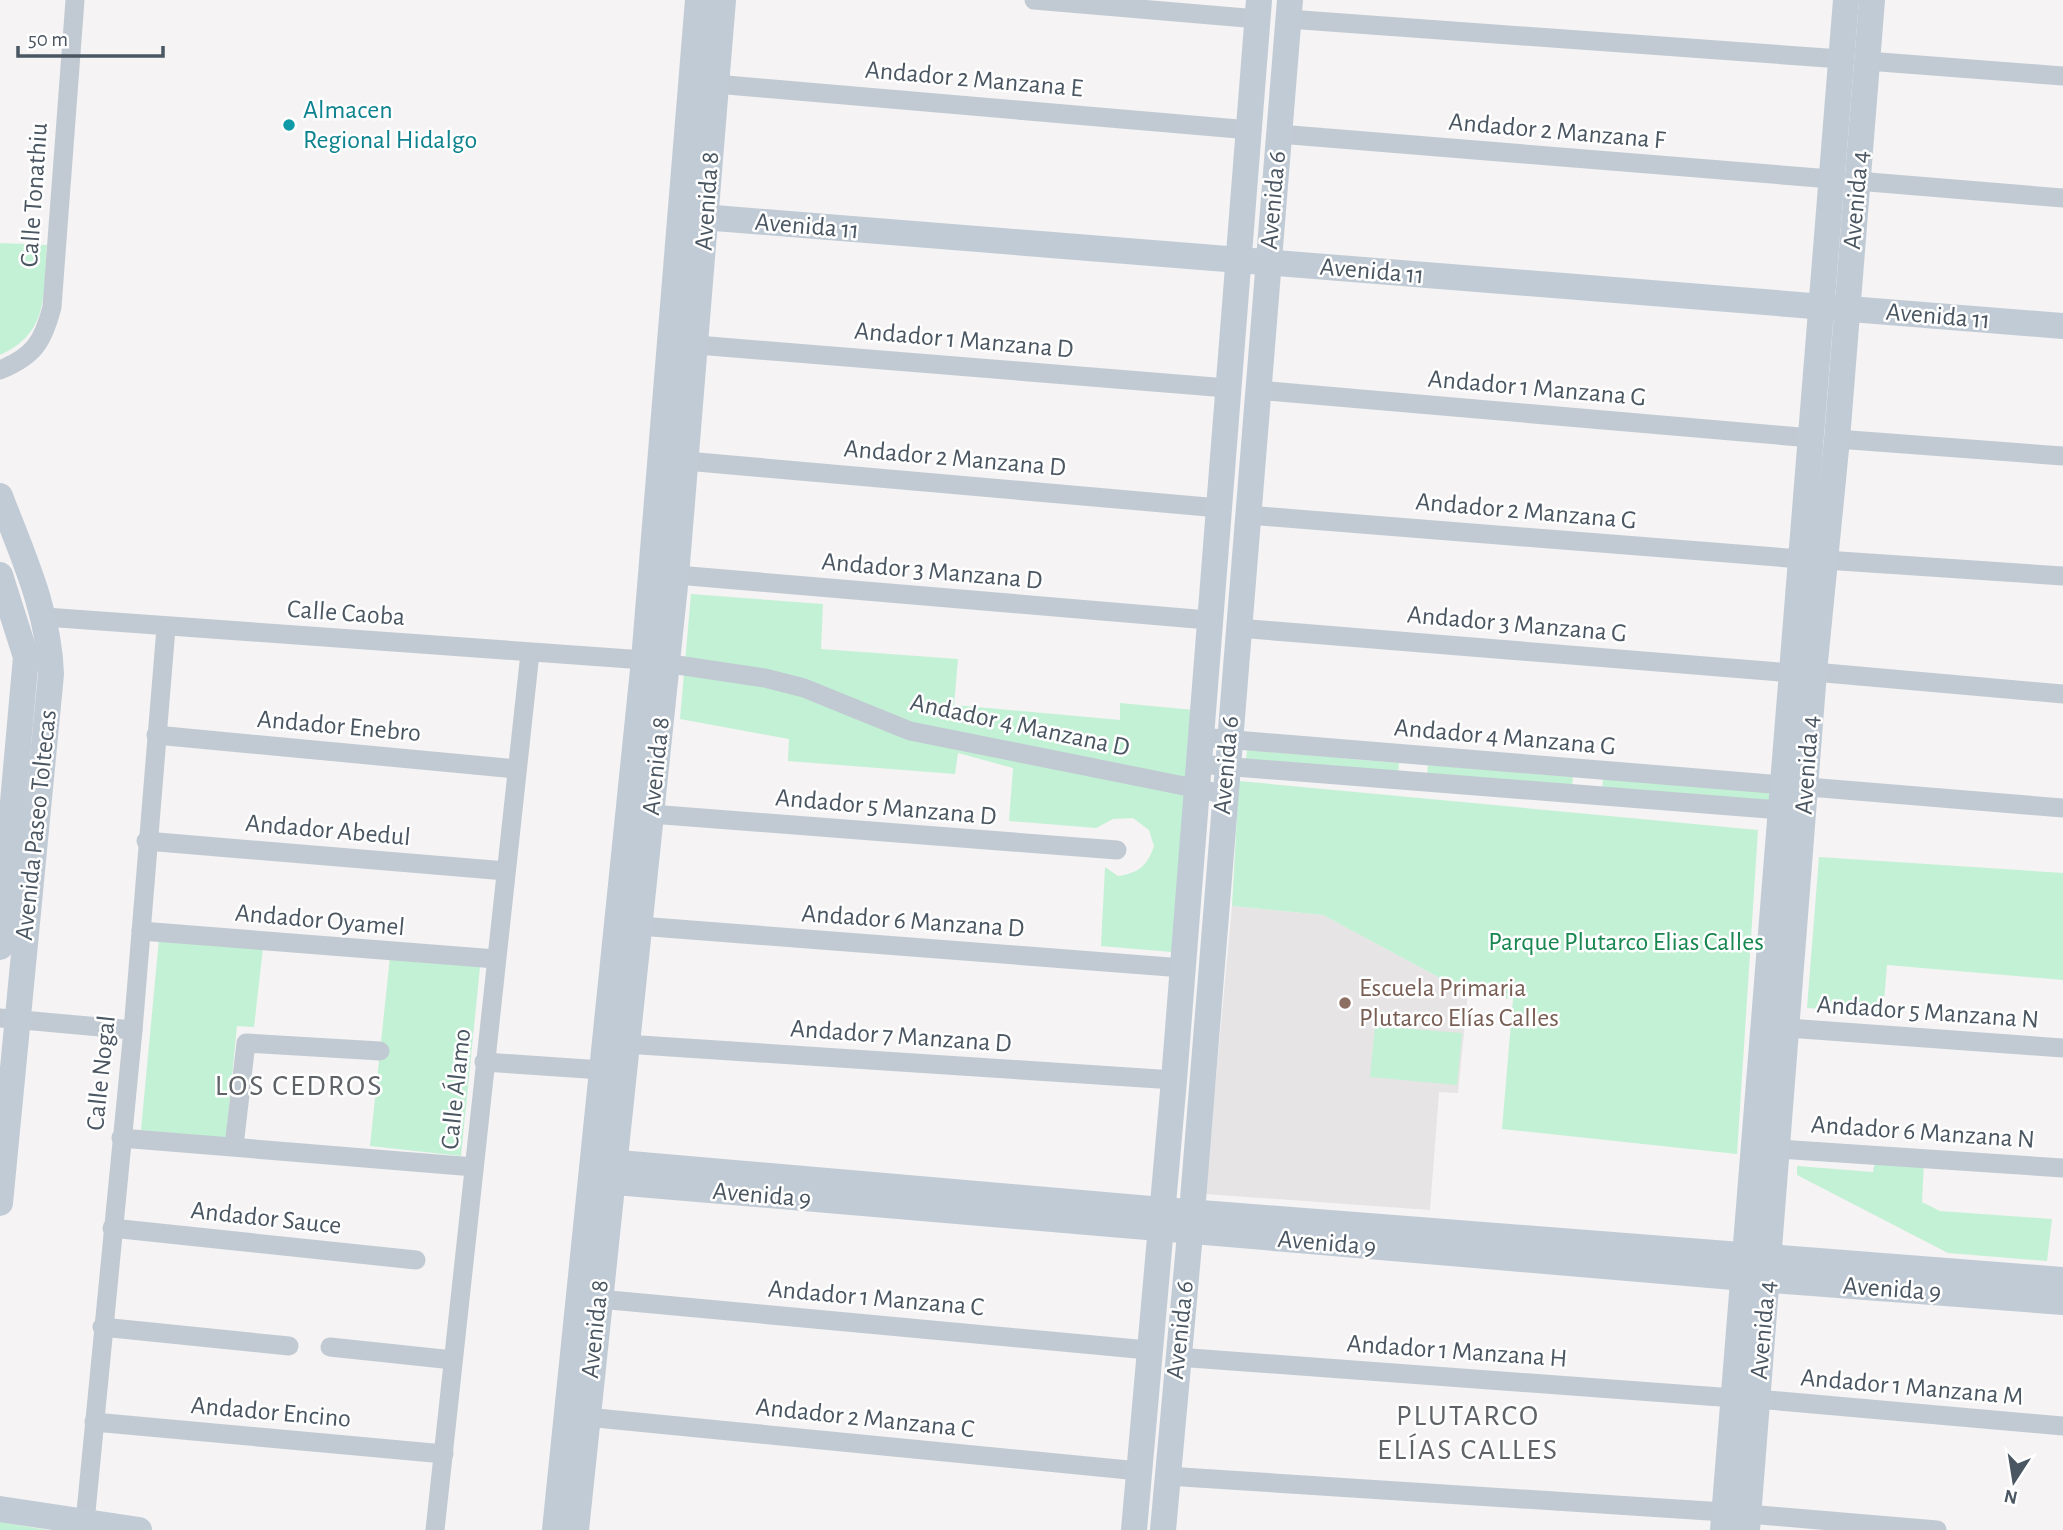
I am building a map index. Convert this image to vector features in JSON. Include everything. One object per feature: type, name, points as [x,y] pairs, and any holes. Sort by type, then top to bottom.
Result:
[{"type":"street","name":"Calle Tonathiu","points":[[0,370],[22,361],[37,346],[46,331],[52,307],[75,0]]},
{"type":"street","name":"Avenida 8","points":[[698,0],[704,83]]},
{"type":"street","name":"Avenida 8","points":[[576,1530],[599,1299],[602,1070],[655,663],[704,83],[723,0]]},
{"type":"street","points":[[1034,0],[1259,9]]},
{"type":"street","name":"Avenida 4","points":[[1846,0],[1854,60]]},
{"type":"street","name":"Avenida 4","points":[[1736,1521],[1854,60],[1872,0]]},
{"type":"street","name":"Avenida 6","points":[[1134,1530],[1174,1080],[1195,777],[1259,9]]},
{"type":"street","points":[[1289,10],[2063,76]]},
{"type":"street","name":"Avenida 6","points":[[1163,1530],[1191,1222],[1289,10]]},
{"type":"street","name":"Andador 2 Manzana E","points":[[704,83],[1250,130]]},
{"type":"street","name":"Andador 2 Manzana F","points":[[1279,134],[2063,198]]},
{"type":"street","name":"Avenida 8","points":[[664,574],[686,461],[697,345],[693,217]]},
{"type":"street","name":"Avenida 11","points":[[693,217],[2063,326]]},
{"type":"street","name":"Andador 1 Manzana D","points":[[697,345],[1227,388]]},
{"type":"street","name":"Andador 1 Manzana G","points":[[1257,390],[1824,439],[2063,456]]},
{"type":"street","name":"Andador 2 Manzana D","points":[[686,461],[1219,508]]},
{"type":"street","name":"Avenida Paseo Toltecas","points":[[0,496],[5,526],[45,617],[50,639],[51,674],[8,1019],[0,1203]]},
{"type":"street","name":"Andador 2 Manzana G","points":[[1247,515],[2063,576]]},
{"type":"street","name":"Andador 3 Manzana D","points":[[664,574],[1208,620]]},
{"type":"street","name":"Avenida Paseo Toltecas","points":[[0,575],[26,657],[0,947]]},
{"type":"street","name":"Calle Caoba","points":[[45,617],[655,663]]},
{"type":"street","name":"Calle Nogal","points":[[85,1522],[133,1030],[146,841],[166,628]]},
{"type":"street","name":"Andador 3 Manzana G","points":[[1238,628],[2063,694]]},
{"type":"street","name":"Calle Álamo","points":[[435,1530],[530,653]]},
{"type":"street","name":"Avenida 8","points":[[555,1530],[601,1171],[625,1044],[639,926],[650,814],[655,663]]},
{"type":"street","name":"Andador 4 Manzana D","points":[[655,663],[765,678],[804,688],[910,731],[1195,777],[1224,794]]},
{"type":"street","name":"Andador Enebro","points":[[156,736],[517,769]]},
{"type":"street","name":"Andador 4 Manzana G","points":[[1199,737],[1587,770],[1793,799]]},
{"type":"street","points":[[1407,781],[1410,755]]},
{"type":"street","name":"Andador 4 Manzana G","points":[[1195,777],[1226,767],[1584,795],[1793,799]]},
{"type":"street","points":[[1584,795],[1587,770]]},
{"type":"street","points":[[1793,799],[2063,808]]},
{"type":"street","name":"Andador 5 Manzana D","points":[[650,814],[1117,850]]},
{"type":"street","name":"Andador Abedul","points":[[146,841],[506,871]]},
{"type":"street","name":"Avenida 4","points":[[1760,1228],[1779,1149],[1788,1028],[1790,849]]},
{"type":"street","name":"Andador 6 Manzana D","points":[[639,926],[1183,968]]},
{"type":"street","name":"Andador Oyamel","points":[[141,931],[496,959]]},
{"type":"street","points":[[8,1019],[133,1030]]},
{"type":"street","name":"Andador 5 Manzana N","points":[[1788,1028],[2063,1048]]},
{"type":"street","points":[[234,1146],[246,1043],[380,1051]]},
{"type":"street","name":"Andador 7 Manzana D","points":[[625,1044],[1174,1080]]},
{"type":"street","points":[[484,1062],[602,1070]]},
{"type":"street","points":[[121,1138],[474,1167]]},
{"type":"street","name":"Andador 6 Manzana N","points":[[1779,1149],[2063,1168]]},
{"type":"street","name":"Avenida 9","points":[[601,1171],[1757,1268],[2063,1302]]},
{"type":"street","name":"Andador Sauce","points":[[112,1228],[416,1260]]},
{"type":"street","name":"Avenida 9","points":[[1757,1268],[2063,1280]]},
{"type":"street","name":"Andador 1 Manzana C","points":[[599,1299],[1148,1350]]},
{"type":"street","points":[[103,1327],[289,1346]]},
{"type":"street","points":[[330,1347],[453,1360]]},
{"type":"street","name":"Andador 1 Manzana H","points":[[1177,1357],[1745,1398]]},
{"type":"street","name":"Andador 1 Manzana M","points":[[1745,1398],[2063,1426]]},
{"type":"street","name":"Andador 2 Manzana C","points":[[586,1417],[1139,1471]]},
{"type":"street","name":"Andador Encino","points":[[94,1422],[444,1454]]},
{"type":"street","points":[[1167,1476],[1736,1521],[1937,1530]]},
{"type":"street","points":[[0,1509],[139,1530]]},
{"type":"shaded area","points":[[1232,906],[1323,915],[1468,993],[1458,1093],[1439,1092],[1430,1210],[1205,1194]]},
{"type":"green space","points":[[0,243],[47,245],[44,295],[36,323],[16,346],[0,355]]},
{"type":"green space","points":[[691,594],[823,604],[821,649],[958,659],[954,705],[1120,720],[1120,703],[1194,710],[1172,952],[1101,946],[1105,867],[1118,876],[1132,873],[1145,863],[1154,846],[1149,830],[1133,818],[1113,819],[1096,828],[1009,821],[1013,768],[958,753],[955,774],[788,761],[789,739],[680,719]]},
{"type":"green space","points":[[1247,750],[1399,763],[1398,774],[1246,760]]},
{"type":"green space","points":[[1428,765],[1573,777],[1572,787],[1427,776]]},
{"type":"green space","points":[[1603,779],[1770,791],[1769,803],[1602,790]]},
{"type":"green space","name":"Parque Plutarco Elias Calles","points":[[1239,781],[1758,830],[1737,1154],[1502,1129],[1513,999],[1468,993],[1323,915],[1232,906]]},
{"type":"green space","points":[[1819,857],[2063,873],[2063,980],[1887,965],[1883,1013],[1807,1008]]},
{"type":"green space","points":[[159,939],[263,948],[254,1027],[237,1026],[226,1138],[141,1130]]},
{"type":"green space","points":[[390,957],[480,967],[461,1156],[370,1146]]},
{"type":"green space","points":[[1375,1026],[1462,1033],[1457,1085],[1370,1077]]},
{"type":"green space","points":[[1875,1160],[1924,1163],[1922,1202],[1940,1211],[2052,1219],[2047,1261],[1948,1253],[1797,1175],[1797,1166],[1873,1172]]},
{"type":"green space","points":[[0,1522],[48,1530],[0,1530]]},
{"type":"place","name":"Almacen Regional Hidalgo","points":[[289,125]]},
{"type":"place","name":"Escuela Primaria Plutarco Elías Calles","points":[[1345,1003]]},
{"type":"district","name":"LOS CEDROS","points":[[299,1086]]},
{"type":"district","name":"PLUTARCO ELÍAS CALLES","points":[[1468,1433]]}]
